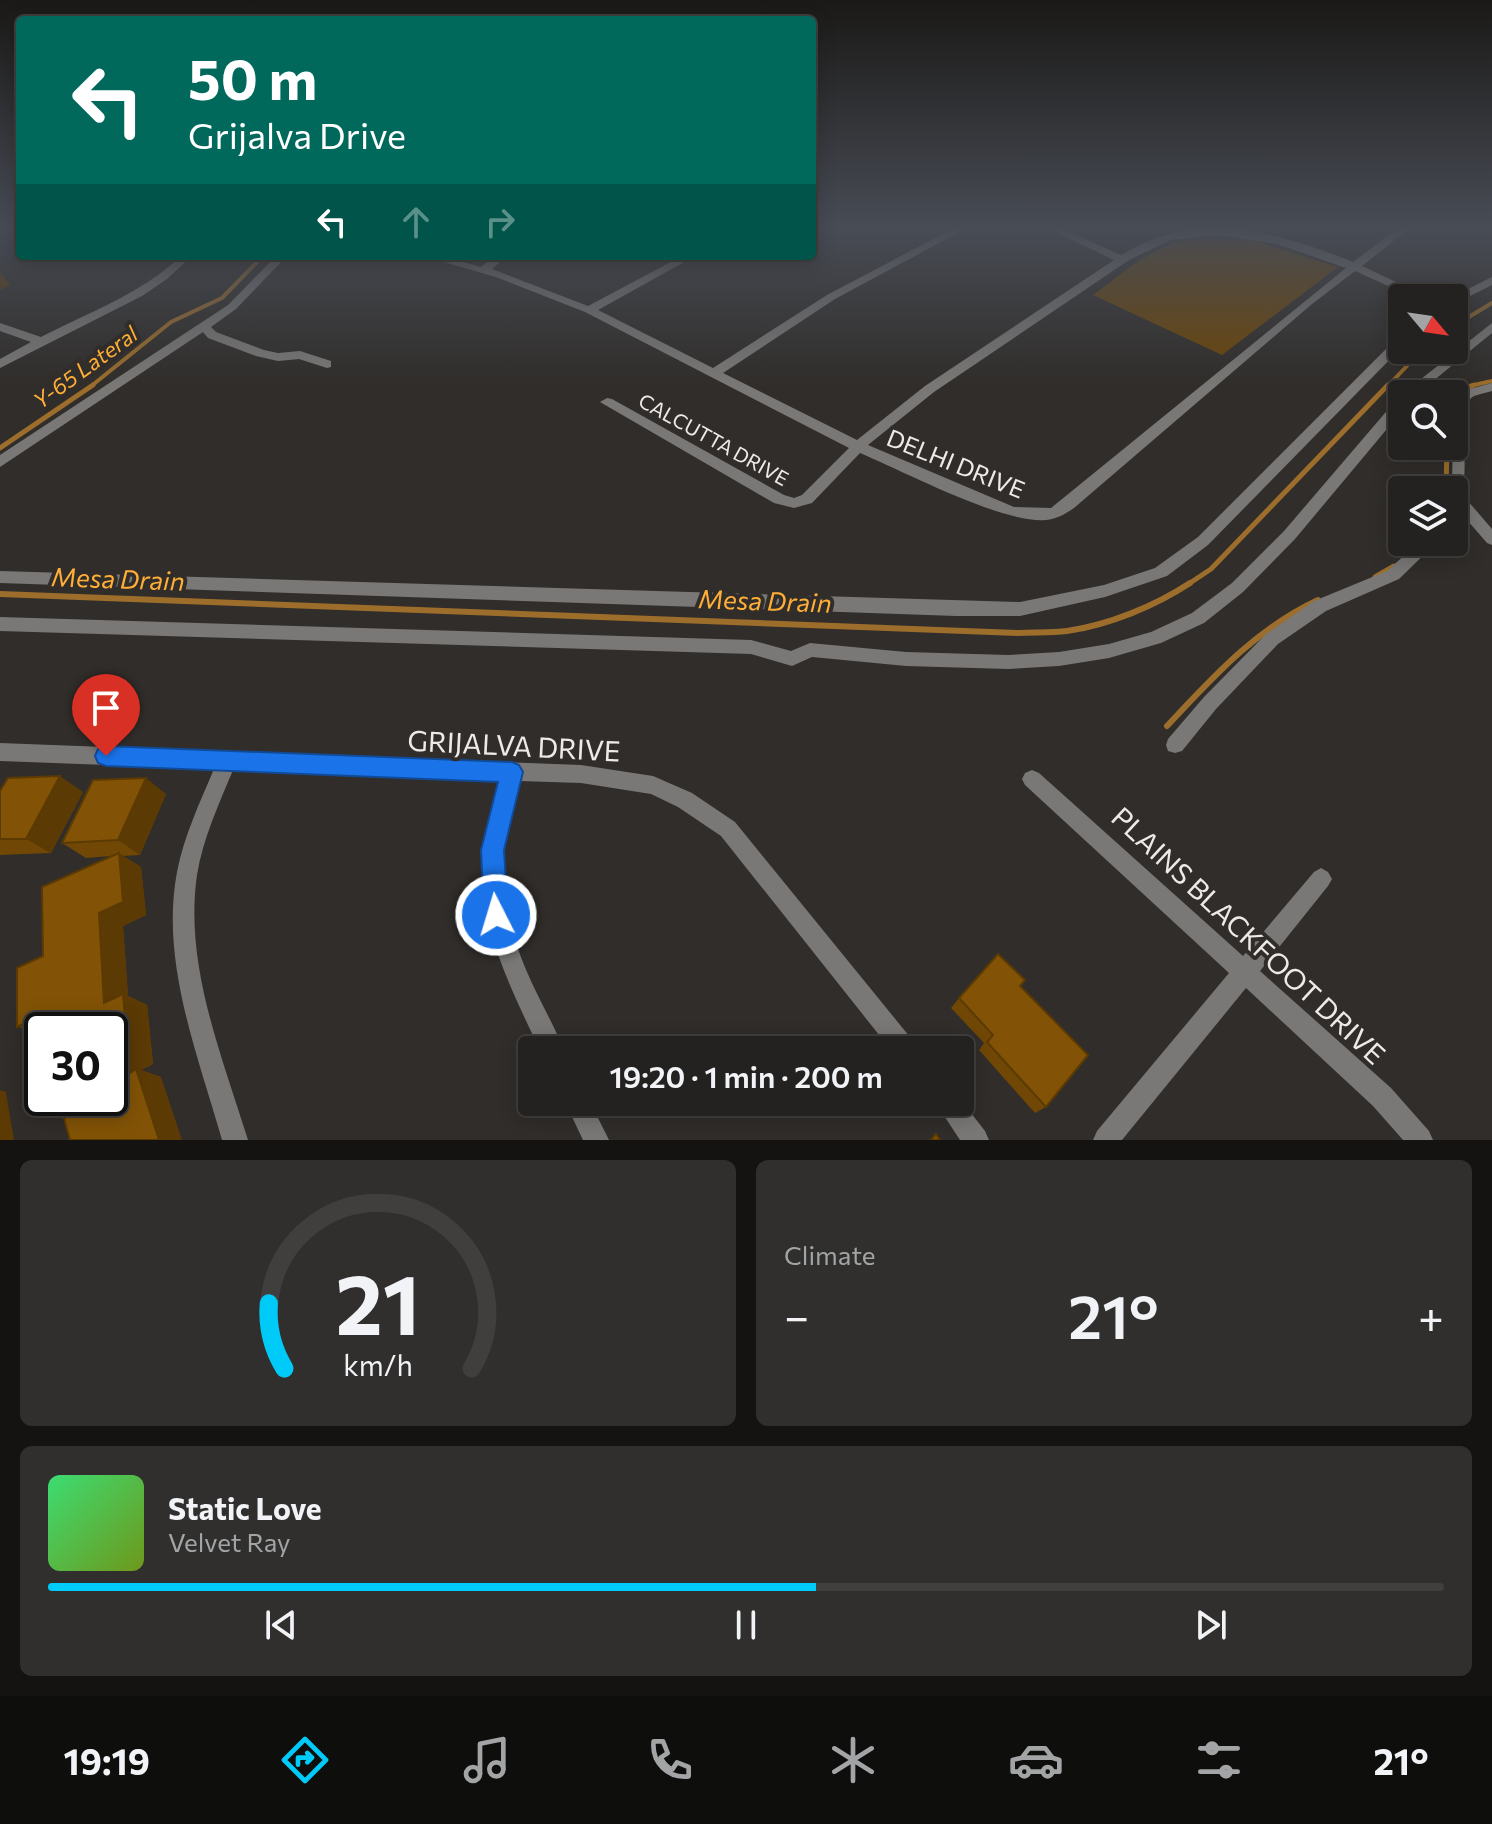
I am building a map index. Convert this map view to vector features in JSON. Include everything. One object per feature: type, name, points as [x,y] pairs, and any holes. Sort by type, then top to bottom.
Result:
[{"type":"street","points":[[0,364],[41,341],[134,298],[162,280]]},
{"type":"street","points":[[0,462],[232,307],[258,280]]},
{"type":"street","name":"DELHI DRIVE","points":[[511,280],[589,310],[859,447],[1012,512],[1027,515],[1055,513],[1181,412],[1234,363],[1336,280]]},
{"type":"street","points":[[589,310],[645,280]]},
{"type":"street","points":[[714,373],[831,297],[863,280]]},
{"type":"street","name":"CALCUTTA DRIVE","points":[[607,402],[786,502],[807,499],[876,430],[1093,280]]},
{"type":"street","points":[[1468,293],[1492,280]]},
{"type":"street","points":[[203,325],[212,335],[260,353],[278,357],[300,355],[327,364]]},
{"type":"street","points":[[0,327],[41,341]]},
{"type":"street","points":[[1426,380],[1492,327]]},
{"type":"street","points":[[0,577],[1020,609],[1105,591],[1161,572],[1203,541],[1388,354]]},
{"type":"street","points":[[1459,476],[1457,407],[1467,394],[1492,387]]},
{"type":"street","points":[[0,624],[751,647],[792,659],[810,650],[954,660],[1043,661],[1098,654],[1158,638],[1200,617],[1230,594],[1272,555],[1388,418]]},
{"type":"street","points":[[1468,510],[1492,539]]},
{"type":"street","points":[[1175,745],[1210,703],[1272,639],[1320,606],[1393,575],[1414,556]]},
{"type":"street","name":"GRIJALVA DRIVE","points":[[0,752],[610,776],[653,785],[711,816],[745,848],[895,1036]]},
{"type":"street","points":[[227,761],[198,831],[185,890],[191,986],[235,1140]]},
{"type":"street","points":[[512,772],[493,850],[496,915],[512,966],[545,1036]]},
{"type":"street","name":"PLAINS BLACKFOOT DRIVE","points":[[1032,779],[1382,1097],[1420,1140]]},
{"type":"street","points":[[1106,1140],[1321,879]]},
{"type":"street","points":[[584,1116],[596,1140]]},
{"type":"street","points":[[958,1116],[976,1140]]},
{"type":"shaded area","points":[[1113,280],[1321,280],[1222,355],[1093,295]]},
{"type":"building","points":[[60,776],[26,839],[0,839],[0,791],[8,778]]},
{"type":"building","points":[[146,778],[118,840],[62,843],[93,780]]},
{"type":"building","points":[[119,853],[123,902],[99,913],[104,1003],[123,994],[124,1012],[24,1012],[24,1024],[17,1027],[17,968],[43,956],[42,887]]},
{"type":"building","points":[[998,954],[1025,980],[1020,986],[1088,1055],[1046,1107],[987,1042],[993,1035],[959,998]]},
{"type":"building","points":[[136,1069],[159,1140],[70,1140],[64,1119],[68,1116],[128,1116],[128,1075]]},
{"type":"waterway","name":"Y-65 Lateral","points":[[90,387],[171,322],[222,298],[239,280]]},
{"type":"waterway","name":"Mesa Drain","points":[[1468,318],[1492,303]]},
{"type":"waterway","name":"Mesa Drain","points":[[1387,387],[1409,364]]},
{"type":"waterway","points":[[1474,385],[1492,381]]},
{"type":"waterway","name":"Y-65 Lateral","points":[[0,448],[93,385]]},
{"type":"waterway","name":"Mesa Drain","points":[[1190,583],[1211,569],[1388,385]]},
{"type":"waterway","points":[[1468,388],[1474,385]]},
{"type":"waterway","points":[[1468,386],[1474,385]]},
{"type":"waterway","points":[[1446,476],[1447,460]]},
{"type":"waterway","points":[[1375,577],[1394,566]]},
{"type":"waterway","name":"Mesa Drain","points":[[0,594],[1017,633],[1067,631],[1099,624],[1147,607],[1190,583]]},
{"type":"waterway","points":[[1167,726],[1255,640],[1318,600]]},
{"type":"route","points":[[106,756],[512,772],[499,815],[493,850],[496,915]]}]
